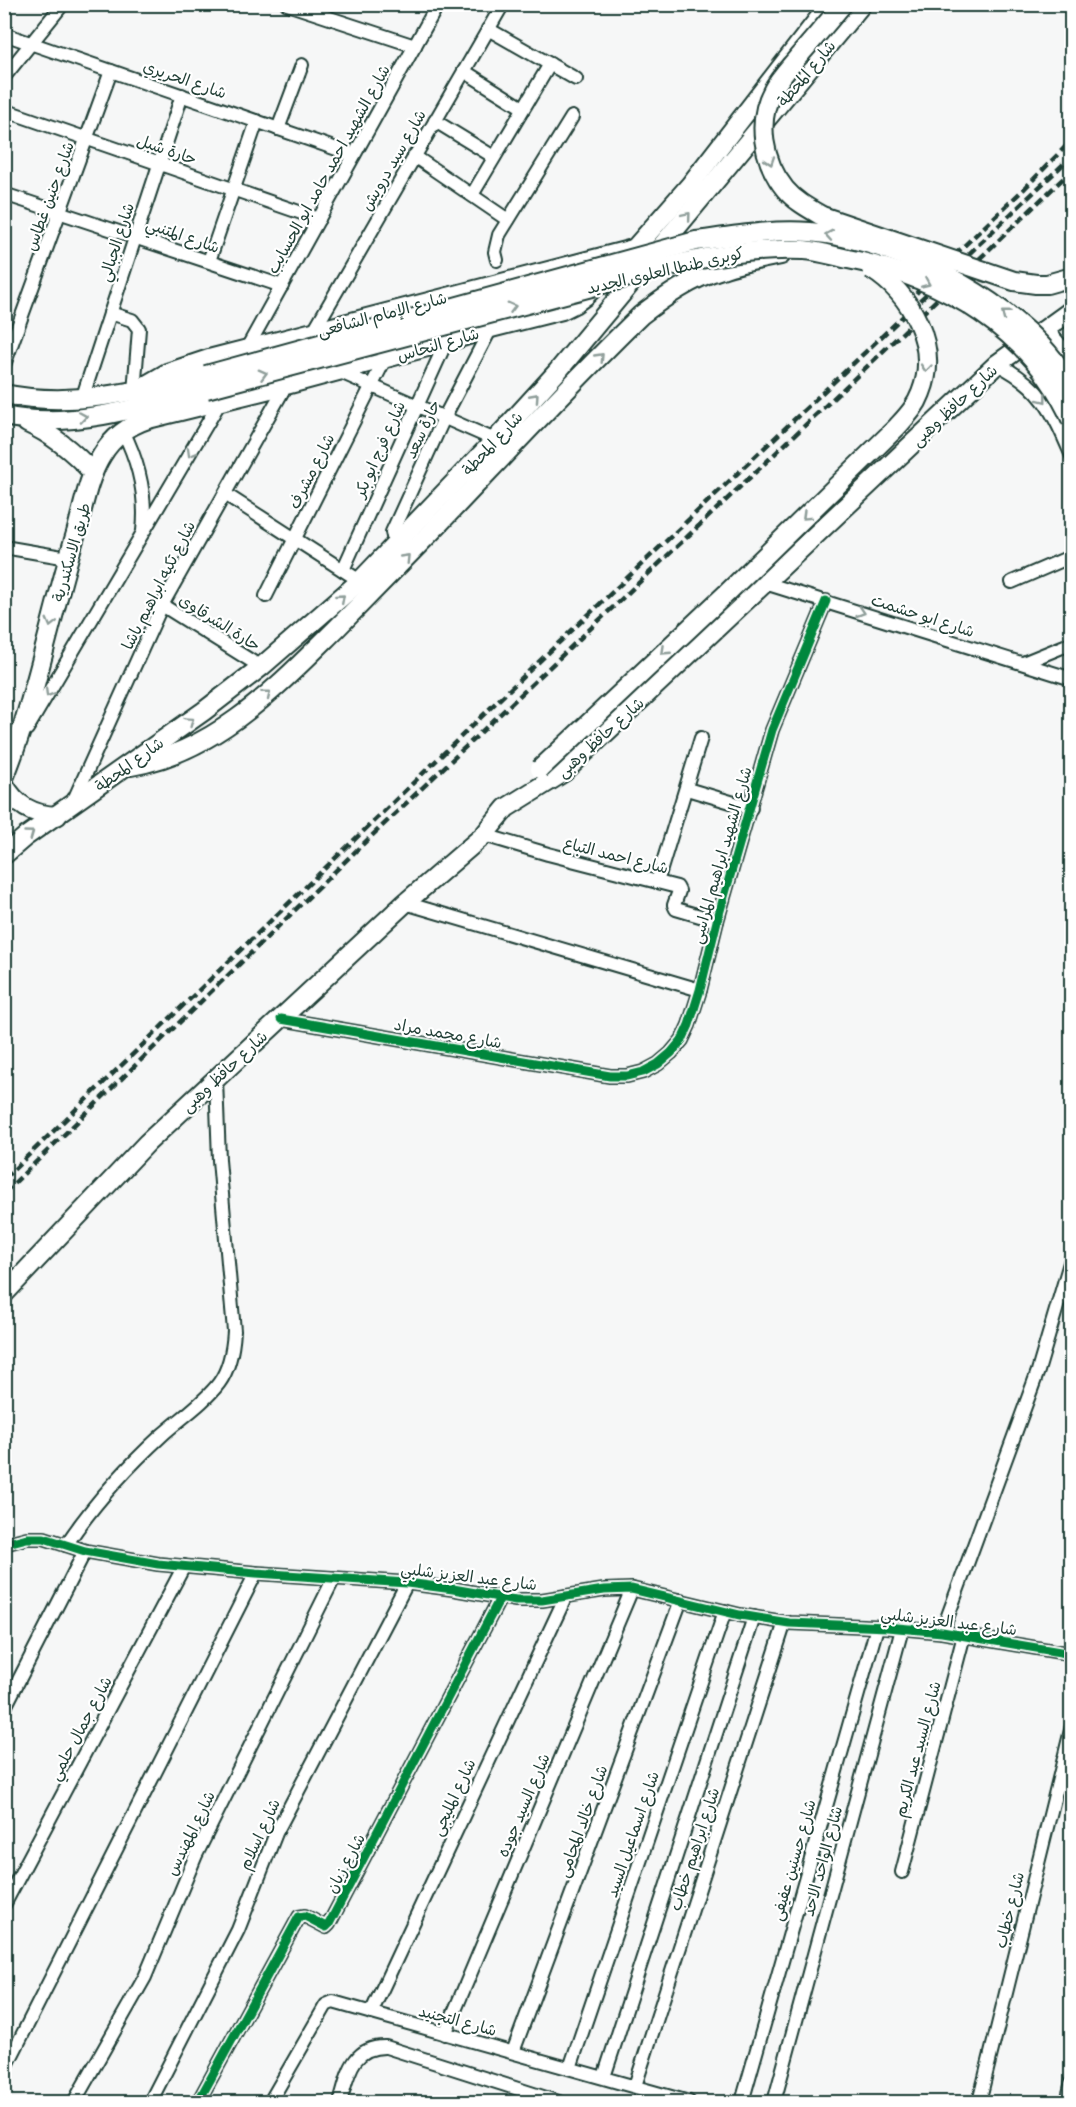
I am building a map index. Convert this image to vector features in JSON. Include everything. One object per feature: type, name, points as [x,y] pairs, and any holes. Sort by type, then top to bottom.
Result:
[{"type":"main road","name":"شارع المحطة","points":[[635,248],[690,185],[830,4]]},
{"type":"main road","points":[[843,4],[778,80],[768,101],[763,131],[766,150],[774,172],[786,190],[802,205],[822,216],[997,276],[1036,284],[1058,282],[1071,277]]},
{"type":"main road","name":"شارع المحطة","points":[[64,811],[204,711],[261,667],[360,581],[395,546],[557,372],[862,4]]},
{"type":"main road","name":"كوبرى طنطا العلوى الجديد","points":[[206,382],[696,241],[745,234],[810,232],[890,250],[947,276],[992,303],[1027,333],[1065,375],[1071,389]]},
{"type":"main road","name":"شارع النحاس","points":[[220,402],[562,310],[585,296],[635,248]]},
{"type":"main road","name":"شارع الإمام الشافعى","points":[[134,392],[149,381],[167,373],[209,359],[635,248]]},
{"type":"main road","points":[[124,767],[158,760],[206,740],[271,692],[400,565],[641,315],[665,297],[720,269],[806,250]]},
{"type":"main road","name":"كوبرى طنطا العلوى الجديد","points":[[206,382],[682,263],[747,251],[806,250],[868,262],[932,285],[983,314],[1030,355],[1041,368],[1052,382],[1071,421]]},
{"type":"main road","points":[[506,808],[540,769],[736,584],[897,428],[915,406],[927,370],[924,340],[918,322],[910,305],[884,277],[850,259]]},
{"type":"main road","points":[[574,304],[588,312],[596,326]]},
{"type":"main road","name":"شارع حافظ وهبى","points":[[4,1294],[147,1143],[405,903],[484,835],[506,808],[564,772],[997,364],[1071,310]]},
{"type":"main road","name":"شارع الإمام الشافعى","points":[[4,394],[53,401],[206,382]]},
{"type":"main road","points":[[11,418],[53,421],[81,418],[132,408],[206,382]]},
{"type":"main road","name":"طريق الاسكندرية","points":[[4,778],[33,693],[68,558],[93,473],[100,457],[112,440],[133,424],[184,409],[220,402]]},
{"type":"main road","points":[[11,418],[39,428],[59,441],[93,473]]},
{"type":"main road","points":[[4,784],[15,801],[24,808],[45,816],[64,811]]},
{"type":"main road","points":[[4,855],[64,811]]},
{"type":"street","points":[[4,77],[63,4]]},
{"type":"street","points":[[287,4],[415,46]]},
{"type":"street","name":"شارع الشهيد احمد حامد ابو الحسايب","points":[[246,350],[438,4]]},
{"type":"street","name":"شارع سيد درويش","points":[[313,332],[503,4]]},
{"type":"street","points":[[488,29],[576,79]]},
{"type":"street","name":"شارع الحريري","points":[[4,34],[354,155]]},
{"type":"street","points":[[472,195],[550,64]]},
{"type":"street","points":[[278,129],[302,65]]},
{"type":"street","name":"شارع حنين غطاس","points":[[4,366],[62,212],[111,71]]},
{"type":"street","points":[[464,71],[524,108]]},
{"type":"street","name":"شارع الجبالي","points":[[82,399],[182,95]]},
{"type":"street","name":"حارة شبل","points":[[4,110],[319,219]]},
{"type":"street","points":[[497,260],[496,243],[508,220],[572,117]]},
{"type":"street","points":[[209,261],[257,121]]},
{"type":"street","points":[[435,121],[494,157]]},
{"type":"street","points":[[414,156],[508,220]]},
{"type":"street","name":"شارع المتنبي","points":[[4,194],[282,286]]},
{"type":"street","points":[[110,313],[132,320],[139,329],[134,392]]},
{"type":"street","name":"حارة سعد","points":[[395,546],[392,532],[444,418],[490,328]]},
{"type":"street","points":[[1046,328],[1064,349],[1071,362]]},
{"type":"street","name":"شارع فرج ابو بكر","points":[[343,570],[446,342]]},
{"type":"street","name":"شارع مشرف","points":[[266,596],[385,359]]},
{"type":"street","points":[[997,364],[1024,379],[1046,401],[1054,414],[1071,456]]},
{"type":"street","points":[[338,371],[495,440]]},
{"type":"street","name":"شارع تكيه ابراهيم باشا","points":[[64,811],[162,605],[286,386]]},
{"type":"street","points":[[16,747],[220,402]]},
{"type":"street","points":[[123,431],[142,482],[144,500],[142,537]]},
{"type":"street","points":[[225,494],[360,581]]},
{"type":"street","points":[[4,547],[68,558]]},
{"type":"street","points":[[1012,582],[1071,556]]},
{"type":"street","name":"شارع ابو حشمت","points":[[765,583],[1071,679]]},
{"type":"street","name":"شارع الشهيد ابراهيم المراسى","points":[[610,1076],[627,1076],[658,1064],[682,1040],[689,1025],[772,730],[826,601]]},
{"type":"street","name":"حارة الشرقاوى","points":[[162,605],[261,667]]},
{"type":"street","points":[[1023,663],[1071,643]]},
{"type":"street","points":[[657,882],[701,738]]},
{"type":"street","points":[[687,789],[751,808]]},
{"type":"street","name":"شارع احمد التباع","points":[[484,835],[678,889],[674,905],[676,909],[717,921]]},
{"type":"street","points":[[405,903],[700,990]]},
{"type":"street","name":"شارع محمد مراد","points":[[281,1019],[610,1076]]},
{"type":"street","points":[[66,1545],[87,1512],[109,1486],[220,1382],[233,1349],[234,1330],[219,1160],[216,1079]]},
{"type":"street","points":[[942,1632],[1034,1382],[1071,1256]]},
{"type":"street","name":"شارع عبد العزيز شلبي","points":[[4,1544],[27,1538],[44,1538],[85,1551],[121,1558],[256,1573],[408,1583],[500,1598],[535,1600],[604,1590],[632,1589],[725,1611],[785,1622],[942,1632],[1071,1654]]},
{"type":"street","points":[[4,1709],[85,1551]]},
{"type":"street","name":"شارع جمال حلمي","points":[[4,1905],[184,1566]]},
{"type":"street","points":[[4,2071],[256,1573]]},
{"type":"street","name":"شارع المهندس","points":[[74,2103],[146,1977],[196,1855],[334,1578]]},
{"type":"street","name":"شارع اسلام","points":[[150,2103],[238,1930],[276,1833],[408,1583]]},
{"type":"street","name":"شارع السيد جوده","points":[[445,2034],[632,1589]]},
{"type":"street","name":"شارع المليجى","points":[[371,2013],[566,1596]]},
{"type":"street","name":"شارع زيان","points":[[198,2103],[299,1917],[305,1916],[326,1927],[329,1924],[500,1598]]},
{"type":"street","name":"شارع خالد المحامى","points":[[513,2052],[681,1600]]},
{"type":"street","name":"شارع اسماعيل السيد","points":[[570,2068],[725,1611]]},
{"type":"street","points":[[604,2078],[754,1617]]},
{"type":"street","name":"شارع ابراهيم خطاب","points":[[635,2086],[785,1622]]},
{"type":"street","name":"شارع حسنين عفيفى","points":[[742,2103],[877,1627]]},
{"type":"street","name":"شارع الواحد الاحد","points":[[774,2103],[902,1629]]},
{"type":"street","name":"شارع السيد عبد الكريم","points":[[902,1872],[964,1635]]},
{"type":"street","name":"شارع خطاب","points":[[979,2103],[1071,1726]]},
{"type":"street","name":"شارع التجنيد","points":[[270,2103],[326,2006],[337,2003],[689,2103]]},
{"type":"street","points":[[340,2103],[353,2063],[362,2053],[378,2047],[386,2047],[559,2103]]},
{"type":"street","points":[[1066,2103],[1071,2081]]},
{"type":"railway","points":[[908,304],[922,286],[1072,140]]},
{"type":"railway","points":[[4,1179],[508,691],[1072,156]]},
{"type":"railway","points":[[4,1193],[362,845],[1072,170]]},
{"type":"cycle path","points":[[281,1019],[610,1076],[627,1076],[643,1072],[658,1064],[682,1040],[689,1025],[772,730],[826,601]]},
{"type":"cycle path","points":[[4,1544],[27,1538],[44,1538],[85,1551],[158,1564],[407,1583],[516,1600],[542,1600],[604,1590],[632,1589],[740,1615],[789,1623],[942,1632],[1072,1654]]},
{"type":"cycle path","points":[[198,2102],[299,1917],[305,1916],[326,1927],[329,1924],[500,1598]]}]
